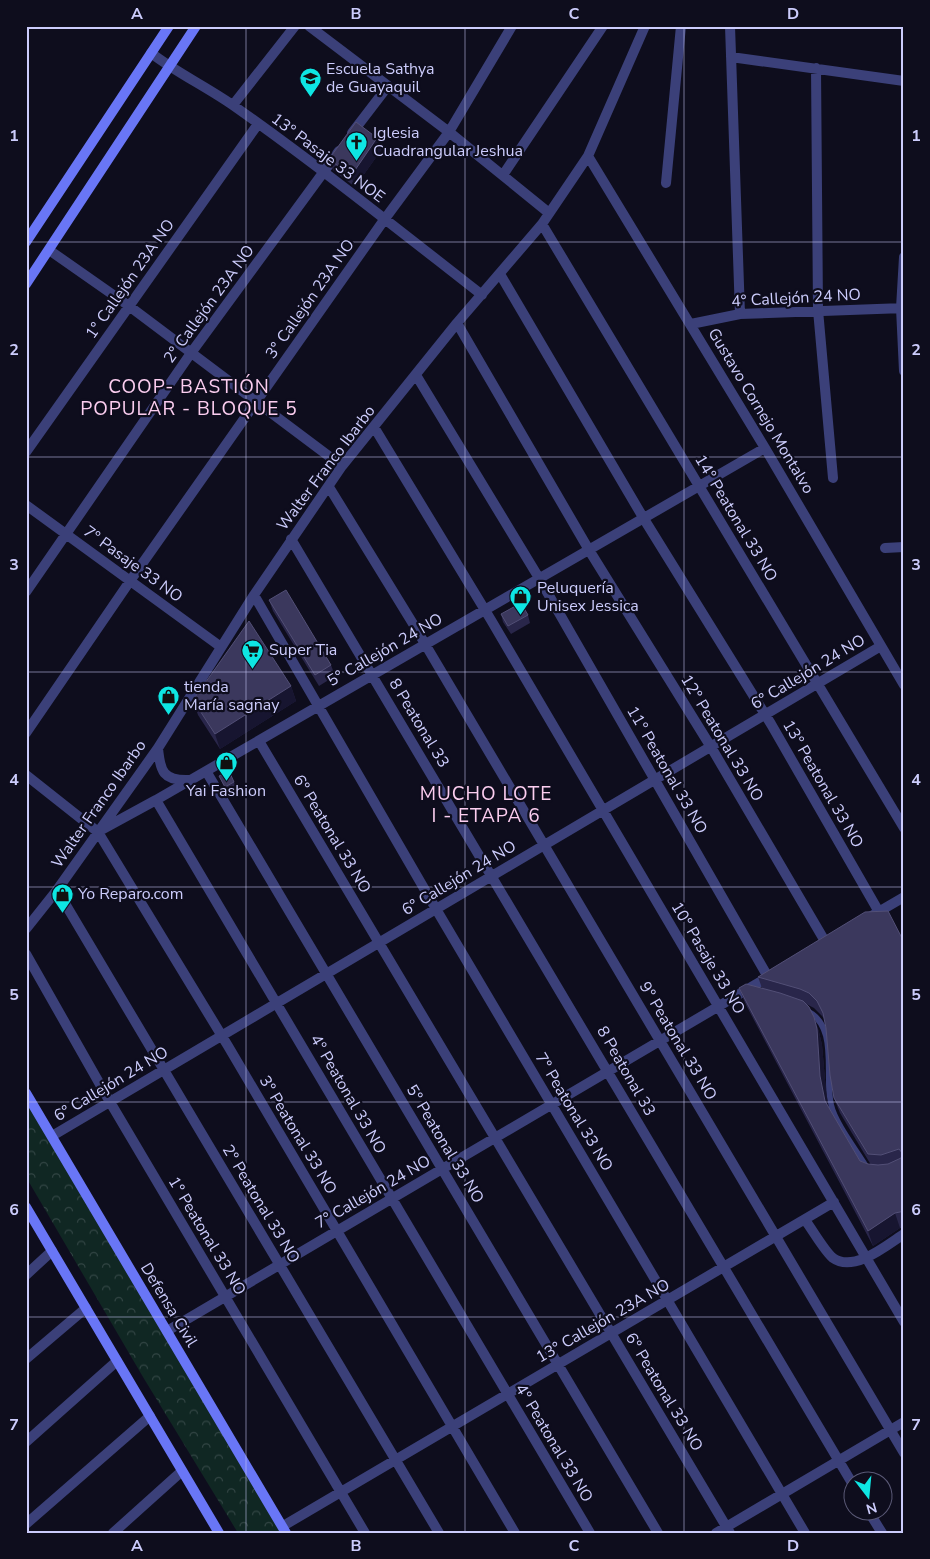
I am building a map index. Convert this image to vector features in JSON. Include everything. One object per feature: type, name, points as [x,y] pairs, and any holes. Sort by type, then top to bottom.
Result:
[{"type":"street","points":[[26,242],[169,26]]},
{"type":"street","points":[[26,284],[196,26]]},
{"type":"street","points":[[233,105],[295,26]]},
{"type":"street","points":[[309,26],[449,132],[549,213]]},
{"type":"street","name":"3° Callejón 23A NO","points":[[26,733],[130,581],[384,220],[449,132],[512,26]]},
{"type":"street","points":[[504,175],[603,26]]},
{"type":"street","name":"Walter Franco Ibarbo","points":[[26,929],[57,890],[158,748],[254,595],[342,466],[457,323],[542,224],[588,156],[645,26]]},
{"type":"street","points":[[666,183],[681,26]]},
{"type":"street","points":[[730,26],[740,314]]},
{"type":"street","name":"13° Pasaje 33 NOE","points":[[151,53],[169,67],[233,105],[482,295]]},
{"type":"street","points":[[731,57],[904,81]]},
{"type":"street","points":[[816,68],[818,310],[833,478]]},
{"type":"street","name":"2° Callejón 23A NO","points":[[26,592],[191,353],[388,86]]},
{"type":"street","name":"1° Callejón 23A NO","points":[[26,452],[258,124]]},
{"type":"street","name":"Gustavo Cornejo Montalvo","points":[[588,156],[691,324],[904,685]]},
{"type":"street","name":"14° Peatonal 33 NO","points":[[542,224],[904,828]]},
{"type":"street","points":[[49,250],[129,306],[342,466]]},
{"type":"street","points":[[904,257],[902,308],[904,371]]},
{"type":"street","name":"13° Peatonal 33 NO","points":[[500,274],[644,519],[766,714],[879,912]]},
{"type":"street","name":"4° Callejón 24 NO","points":[[691,324],[740,314],[902,308]]},
{"type":"street","name":"12° Peatonal 33 NO","points":[[457,323],[589,550],[711,747],[826,943]]},
{"type":"street","name":"11° Peatonal 33 NO","points":[[416,375],[539,578],[655,780],[772,975]]},
{"type":"street","name":"10° Pasaje 33 NO","points":[[374,426],[485,610],[904,1322]]},
{"type":"street","name":"5° Callejón 24 NO","points":[[98,832],[206,772],[765,448]]},
{"type":"street","name":"9° Peatonal 33 NO","points":[[329,487],[426,644],[904,1453]]},
{"type":"street","name":"7° Pasaje 33 NO","points":[[26,505],[221,647]]},
{"type":"street","name":"8 Peatonal 33","points":[[291,539],[845,1472]]},
{"type":"street","points":[[885,548],[904,547]]},
{"type":"street","name":"7° Peatonal 33 NO","points":[[254,595],[436,909],[805,1533]]},
{"type":"street","name":"6° Callejón 24 NO","points":[[52,1136],[881,646]]},
{"type":"street","name":"6° Peatonal 33 NO","points":[[259,741],[728,1530]]},
{"type":"street","points":[[158,748],[160,767],[164,774],[179,780],[191,780]]},
{"type":"street","name":"5° Peatonal 33 NO","points":[[206,772],[658,1533]]},
{"type":"street","points":[[26,775],[98,832]]},
{"type":"street","name":"4° Peatonal 33 NO","points":[[156,800],[590,1533]]},
{"type":"street","name":"3° Peatonal 33 NO","points":[[98,832],[222,1036],[515,1533]]},
{"type":"street","name":"2° Peatonal 33 NO","points":[[57,890],[439,1533]]},
{"type":"street","points":[[856,925],[904,898]]},
{"type":"street","name":"1° Peatonal 33 NO","points":[[26,954],[110,1102],[365,1533]]},
{"type":"street","name":"7° Callejón 24 NO","points":[[167,1331],[772,975]]},
{"type":"street","name":"Defensa Civil","points":[[26,1093],[285,1529]]},
{"type":"street","name":"13° Callejón 23A NO","points":[[285,1529],[340,1492],[834,1202]]},
{"type":"street","points":[[26,1207],[219,1533]]},
{"type":"street","points":[[805,1220],[833,1258],[843,1262],[867,1258],[904,1234]]},
{"type":"street","points":[[26,1275],[52,1251]]},
{"type":"street","points":[[26,1360],[86,1308]]},
{"type":"street","points":[[26,1442],[117,1361]]},
{"type":"street","points":[[26,1524],[150,1416]]},
{"type":"street","points":[[716,1533],[728,1530],[782,1494],[904,1422]]},
{"type":"street","points":[[113,1533],[182,1471]]},
{"type":"street","points":[[875,1522],[882,1533]]},
{"type":"lane","points":[[744,991],[755,995]]},
{"type":"lane","points":[[802,1009],[814,1014],[822,1024],[827,1042],[831,1106],[835,1116],[870,1173]]},
{"type":"green space","points":[[26,1098],[281,1533],[238,1533],[143,1377],[26,1177]]},
{"type":"building","points":[[356,122],[377,138],[351,176],[329,159]]},
{"type":"building","points":[[286,590],[331,665],[315,675],[269,600]]},
{"type":"building","points":[[521,603],[528,615],[508,626],[501,614]]},
{"type":"building","name":"Super Tia","points":[[249,621],[291,686],[215,734],[193,700]]},
{"type":"building","points":[[229,771],[234,782],[225,787],[219,776]]},
{"type":"building","points":[[888,911],[904,942],[904,1211],[895,1213],[868,1231],[739,988],[746,984],[780,993],[803,1001],[809,1007],[817,1029],[820,1076],[825,1101],[860,1161],[878,1165],[888,1164],[901,1158],[903,1154],[899,1149],[881,1155],[868,1154],[834,1098],[826,1028],[823,1013],[817,1001],[809,993],[800,989],[758,977],[865,912]]},
{"type":"place","name":"Escuela Sathya de Guayaquil","points":[[310,97]]},
{"type":"place","name":"Iglesia Cuadrangular Jeshua","points":[[357,161]]},
{"type":"place","name":"Peluquería Unisex Jessica","points":[[521,616]]},
{"type":"place","name":"Super Tia","points":[[253,669]]},
{"type":"place","name":"tienda María sagñay","points":[[168,715]]},
{"type":"place","name":"Yai Fashion","points":[[226,781]]},
{"type":"place","name":"Yo Reparo.com","points":[[62,913]]},
{"type":"district","name":"COOP- BASTIÓN POPULAR - BLOQUE 5","points":[[189,398]]},
{"type":"district","name":"MUCHO LOTE I - ETAPA 6","points":[[486,805]]}]
